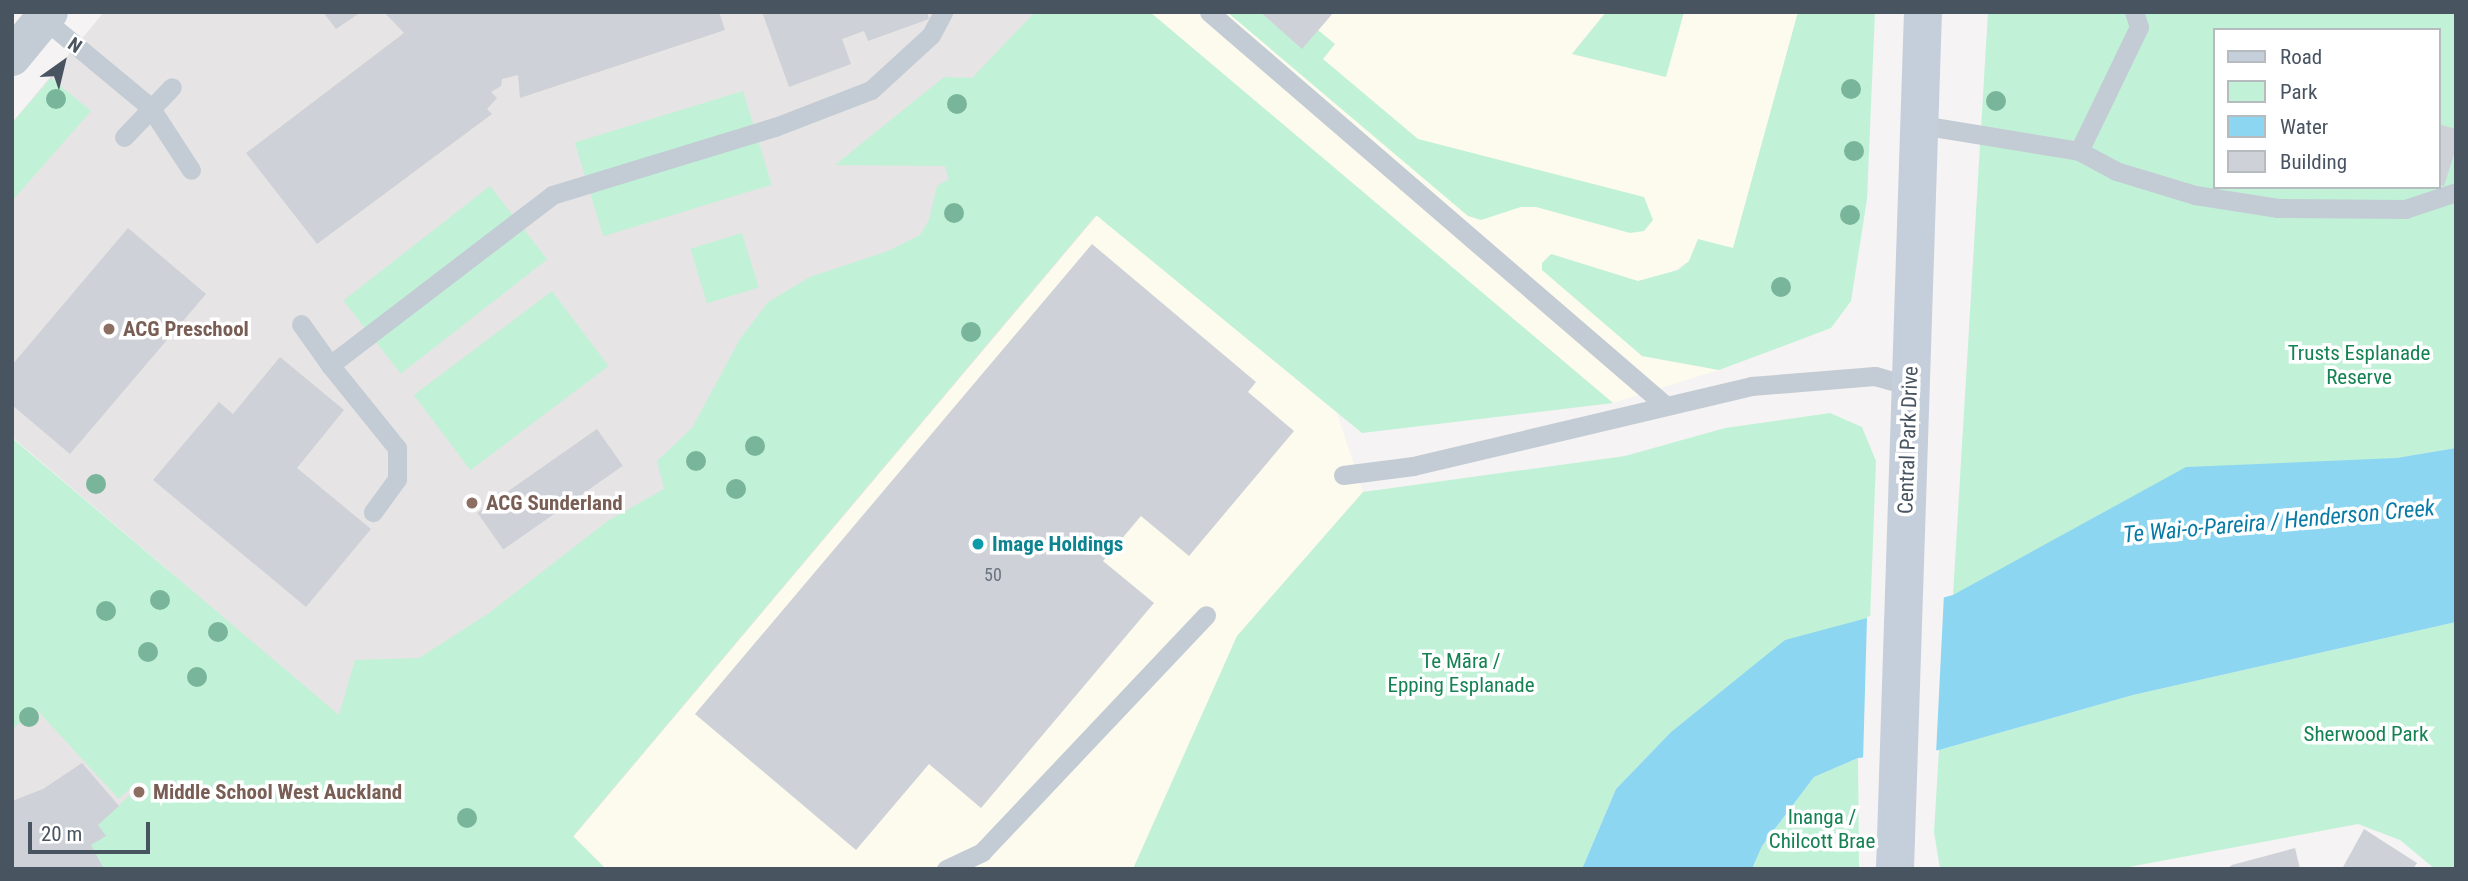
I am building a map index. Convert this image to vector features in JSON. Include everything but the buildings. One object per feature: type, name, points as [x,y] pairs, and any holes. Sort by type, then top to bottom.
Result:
[{"type":"main road","name":"Central Park Drive","points":[[1896,857],[1923,12]]},
{"type":"street","points":[[12,57],[46,15]]},
{"type":"lane","points":[[330,365],[552,195],[775,127],[871,90],[931,35],[943,12]]},
{"type":"lane","points":[[1209,12],[1665,405]]},
{"type":"lane","points":[[2079,151],[2139,27],[2134,12]]},
{"type":"lane","points":[[46,15],[150,107],[191,170]]},
{"type":"lane","points":[[124,137],[172,87]]},
{"type":"lane","points":[[1921,125],[2079,151],[2116,171],[2195,195],[2278,208],[2405,209],[2456,192]]},
{"type":"lane","points":[[301,324],[330,365],[397,448],[397,479],[373,512]]},
{"type":"lane","points":[[1343,475],[1413,466],[1751,386],[1875,376],[1910,386]]},
{"type":"lane","points":[[946,869],[982,852],[1206,615]]},
{"type":"shaded area","name":"ACG Sunderland","points":[[104,12],[1150,12],[1097,215],[546,869],[12,869],[12,625],[167,569],[12,437],[12,123]]},
{"type":"shaded area","points":[[1150,12],[1606,12],[1572,53],[1665,77],[1684,12],[1798,12],[1733,248],[1689,261],[1667,275],[1637,281],[1552,254],[1642,356],[1719,370],[1613,403]]},
{"type":"shaded area","points":[[1097,215],[1337,413],[1363,492],[1237,636],[1133,869],[606,869],[573,837]]},
{"type":"green space","points":[[1035,12],[1150,12],[1613,403],[1362,433],[1096,215],[573,836],[606,869],[104,869],[91,845],[98,825],[133,792],[129,789],[119,799],[37,710],[12,729],[12,438],[339,715],[355,660],[419,658],[489,613],[609,520],[664,489],[657,461],[692,428],[740,339],[768,302],[810,277],[888,251],[920,235],[929,220],[937,186],[949,179],[945,166],[835,165],[944,77],[972,78]]},
{"type":"green space","points":[[1227,12],[1260,12],[1302,48],[1318,30],[1335,44],[1323,59],[1418,139],[1644,197],[1653,220],[1644,231],[1630,233],[1536,207],[1521,207],[1481,220],[1468,216]]},
{"type":"green space","points":[[1606,12],[1684,12],[1666,77],[1572,54]]},
{"type":"green space","points":[[1798,12],[1875,12],[1867,199],[1851,301],[1831,328],[1719,370],[1642,356],[1542,270],[1542,263],[1551,254],[1638,281],[1678,270],[1689,261],[1698,239],[1733,248]]},
{"type":"green space","name":"Trusts Esplanade Reserve","points":[[1988,12],[2456,12],[2456,448],[2396,458],[1953,595]]},
{"type":"green space","points":[[51,78],[91,111],[12,201],[12,123]]},
{"type":"green space","points":[[743,91],[772,185],[603,236],[575,142]]},
{"type":"green space","points":[[490,186],[547,259],[401,374],[343,301]]},
{"type":"green space","points":[[742,233],[759,288],[707,303],[690,249]]},
{"type":"green space","points":[[552,291],[609,366],[470,470],[414,395]]},
{"type":"green space","name":"Te Māra / Epping Esplanade","points":[[1830,413],[1862,427],[1876,461],[1870,620],[1785,641],[1671,732],[1616,789],[1582,869],[1133,869],[1237,636],[1363,492],[1625,456],[1725,428]]},
{"type":"green space","name":"Sherwood Park","points":[[2456,622],[2456,869],[2435,869],[2400,840],[2358,824],[2118,869],[1940,869],[1934,832],[1939,750],[2133,695]]},
{"type":"green space","name":"Inanga / Chilcott Brae","points":[[1858,758],[1859,869],[1752,869],[1762,846],[1814,777]]},
{"type":"water","name":"Te Wai-o-Pareira / Henderson Creek","points":[[2456,448],[2456,622],[2133,695],[1939,750],[1858,758],[1814,777],[1762,846],[1752,869],[1582,869],[1616,789],[1671,732],[1785,640],[1953,595],[2186,467],[2396,458]]},
{"type":"pier","points":[[1944,594],[1936,754],[1863,761],[1867,617]]},
{"type":"place","name":"ACG Preschool","points":[[109,329]]},
{"type":"place","name":"ACG Sunderland","points":[[472,503]]},
{"type":"place","name":"Image Holdings","points":[[978,544]]},
{"type":"place","name":"Middle School West Auckland","points":[[139,792]]}]
